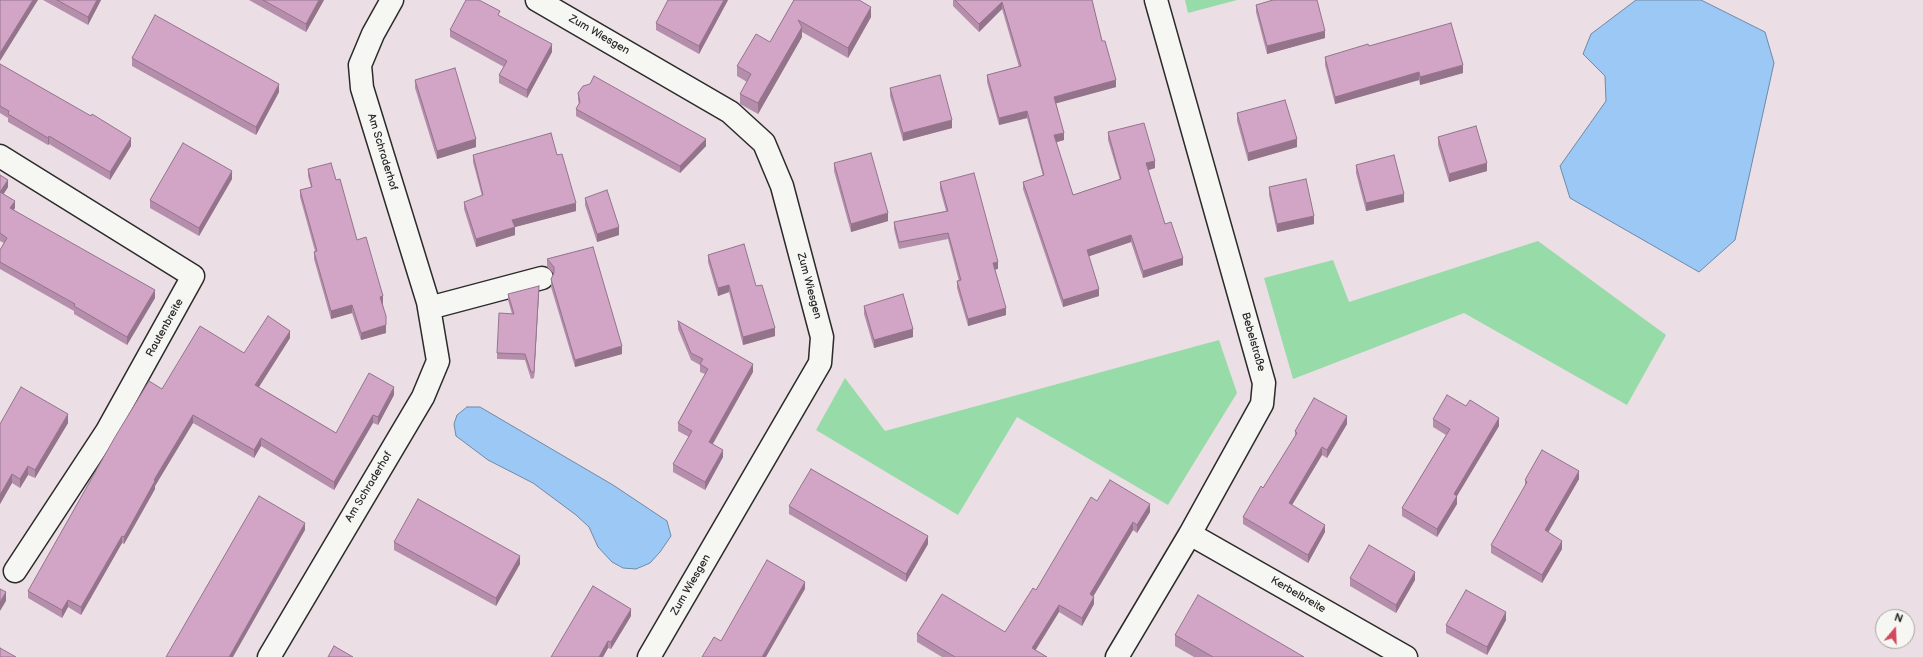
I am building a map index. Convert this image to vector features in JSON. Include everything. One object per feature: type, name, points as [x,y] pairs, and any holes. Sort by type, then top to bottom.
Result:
[{"type":"street","name":"Am Schraderhof","points":[[269,657],[422,397],[438,361],[429,308],[362,88],[360,65],[373,34],[392,0]]},
{"type":"street","name":"Zum Wiesgen","points":[[537,0],[730,112],[764,143],[782,186],[822,337],[820,363],[649,657]]},
{"type":"street","name":"Bebelstraße","points":[[1117,657],[1190,534],[1262,404],[1264,383],[1156,0]]},
{"type":"street","name":"Rautenbreite","points":[[0,156],[193,276],[107,431],[15,571]]},
{"type":"street","points":[[429,308],[542,278]]},
{"type":"street","name":"Kerbelbreite","points":[[1190,534],[1406,657]]},
{"type":"green space","points":[[1185,0],[1237,0],[1188,13]]},
{"type":"green space","points":[[1538,241],[1666,335],[1627,405],[1464,313],[1293,379],[1264,278],[1333,260],[1349,302]]},
{"type":"green space","points":[[1219,340],[1237,393],[1168,505],[1017,417],[958,515],[816,430],[845,378],[885,431]]},
{"type":"water","points":[[1636,0],[1701,0],[1765,32],[1774,63],[1735,240],[1699,272],[1570,198],[1560,166],[1606,101],[1605,76],[1583,54],[1591,34]]},
{"type":"water","points":[[467,407],[480,407],[613,485],[667,521],[671,536],[660,552],[650,563],[636,569],[623,568],[612,562],[598,547],[589,527],[576,515],[533,483],[488,460],[456,436],[454,424],[457,415]]},
{"type":"building","points":[[0,0],[33,0],[0,53]]},
{"type":"building","points":[[57,0],[97,0],[88,17]]},
{"type":"building","points":[[263,0],[319,0],[306,24]]},
{"type":"building","points":[[466,0],[479,0],[500,11],[498,15],[552,44],[527,90],[499,75],[507,61],[450,30]]},
{"type":"building","points":[[668,0],[724,0],[699,46],[656,23]]},
{"type":"building","points":[[794,0],[859,0],[871,7],[848,48],[798,20],[802,27],[758,103],[740,94],[751,74],[737,66],[756,34],[770,42]]},
{"type":"building","points":[[955,0],[1092,0],[1102,41],[1105,41],[1116,80],[1054,97],[1064,133],[1054,135],[1073,195],[1121,179],[1108,132],[1144,123],[1155,161],[1146,163],[1165,224],[1171,222],[1183,258],[1143,271],[1131,235],[1087,250],[1099,289],[1063,300],[1023,182],[1044,175],[1027,111],[999,118],[987,75],[1021,66],[1002,2],[979,24]]},
{"type":"building","points":[[1273,0],[1317,0],[1325,31],[1267,46],[1256,5]]},
{"type":"building","points":[[155,15],[279,84],[256,127],[132,58]]},
{"type":"building","points":[[1451,23],[1463,65],[1420,77],[1419,72],[1335,97],[1325,57],[1368,44],[1369,46]]},
{"type":"building","points":[[0,64],[91,116],[92,114],[131,138],[110,172],[8,114],[9,111],[0,106]]},
{"type":"building","points":[[455,68],[476,139],[437,151],[415,80]]},
{"type":"building","points":[[940,75],[952,120],[903,133],[890,88]]},
{"type":"building","points":[[594,76],[706,139],[680,166],[576,109],[580,102],[578,93],[583,86],[590,84]]},
{"type":"building","points":[[1285,100],[1297,139],[1248,153],[1237,113]]},
{"type":"building","points":[[1476,126],[1487,163],[1449,174],[1438,137]]},
{"type":"building","points":[[551,133],[557,155],[562,154],[576,203],[512,220],[515,227],[476,239],[464,202],[483,195],[473,155]]},
{"type":"building","points":[[183,143],[232,171],[199,228],[150,200]]},
{"type":"building","points":[[871,153],[888,213],[851,224],[834,163]]},
{"type":"building","points":[[1394,155],[1404,194],[1366,203],[1356,165]]},
{"type":"building","points":[[331,163],[336,180],[340,179],[357,240],[366,237],[383,296],[380,297],[386,316],[386,325],[361,333],[352,305],[331,311],[314,252],[317,251],[300,190],[312,187],[308,169]]},
{"type":"building","points":[[974,173],[998,262],[993,263],[1006,308],[968,319],[957,281],[961,280],[948,233],[899,242],[894,222],[948,211],[940,182]]},
{"type":"building","points":[[0,175],[8,180],[0,192]]},
{"type":"building","points":[[1306,179],[1314,216],[1277,224],[1269,187]]},
{"type":"building","points":[[607,190],[619,227],[597,234],[585,198]]},
{"type":"building","points":[[0,192],[15,201],[10,208],[155,290],[127,337],[74,306],[75,304],[0,262],[0,250],[7,238],[0,233]]},
{"type":"building","points":[[744,244],[756,286],[762,285],[775,328],[743,337],[729,285],[718,288],[708,255]]},
{"type":"building","points":[[593,247],[622,346],[575,360],[551,279],[554,273],[554,267],[547,259]]},
{"type":"building","points":[[539,286],[534,372],[531,372],[525,354],[497,353],[499,313],[514,314],[508,294]]},
{"type":"building","points":[[903,294],[913,329],[874,340],[864,306]]},
{"type":"building","points":[[268,316],[290,331],[255,385],[336,433],[369,373],[394,387],[378,417],[373,415],[334,482],[261,438],[254,450],[193,415],[154,480],[155,481],[124,537],[122,536],[81,607],[68,600],[62,610],[28,591],[115,437],[149,381],[162,389],[200,326],[244,353]]},
{"type":"building","points":[[678,321],[753,364],[709,442],[723,450],[705,482],[673,464],[692,431],[678,423],[708,369],[700,364],[703,359],[691,353]]},
{"type":"building","points":[[21,387],[68,414],[35,470],[28,466],[20,479],[12,474],[0,495],[0,424]]},
{"type":"building","points":[[1447,395],[1466,406],[1470,400],[1499,418],[1454,494],[1457,496],[1437,529],[1402,508],[1450,429],[1433,419]]},
{"type":"building","points":[[1314,398],[1347,416],[1327,450],[1322,447],[1289,503],[1325,525],[1308,555],[1243,517],[1261,486],[1263,488],[1297,433],[1295,431]]},
{"type":"building","points":[[1542,450],[1579,471],[1545,530],[1562,541],[1542,575],[1491,545],[1527,482],[1525,480]]},
{"type":"building","points":[[811,469],[928,536],[906,574],[789,506]]},
{"type":"building","points":[[1110,480],[1150,504],[1137,525],[1133,522],[1090,594],[1094,597],[1082,618],[1059,605],[1032,648],[1047,657],[955,657],[917,634],[942,594],[1005,632],[1033,588],[1036,590],[1091,497],[1097,501]]},
{"type":"building","points":[[259,496],[305,523],[229,657],[166,657]]},
{"type":"building","points":[[418,499],[520,556],[496,598],[394,542]]},
{"type":"building","points":[[1369,545],[1415,572],[1396,605],[1350,578]]},
{"type":"building","points":[[767,560],[805,582],[762,657],[702,657],[714,637],[721,641]]},
{"type":"building","points":[[593,586],[631,609],[611,642],[608,641],[599,657],[551,657]]},
{"type":"building","points":[[0,589],[6,592],[0,602]]},
{"type":"building","points":[[1466,590],[1506,612],[1487,647],[1446,625]]},
{"type":"building","points":[[1198,595],[1304,657],[1213,657],[1175,635]]},
{"type":"building","points":[[334,646],[353,657],[328,657]]},
{"type":"building","points":[[0,648],[16,657],[0,657]]}]
